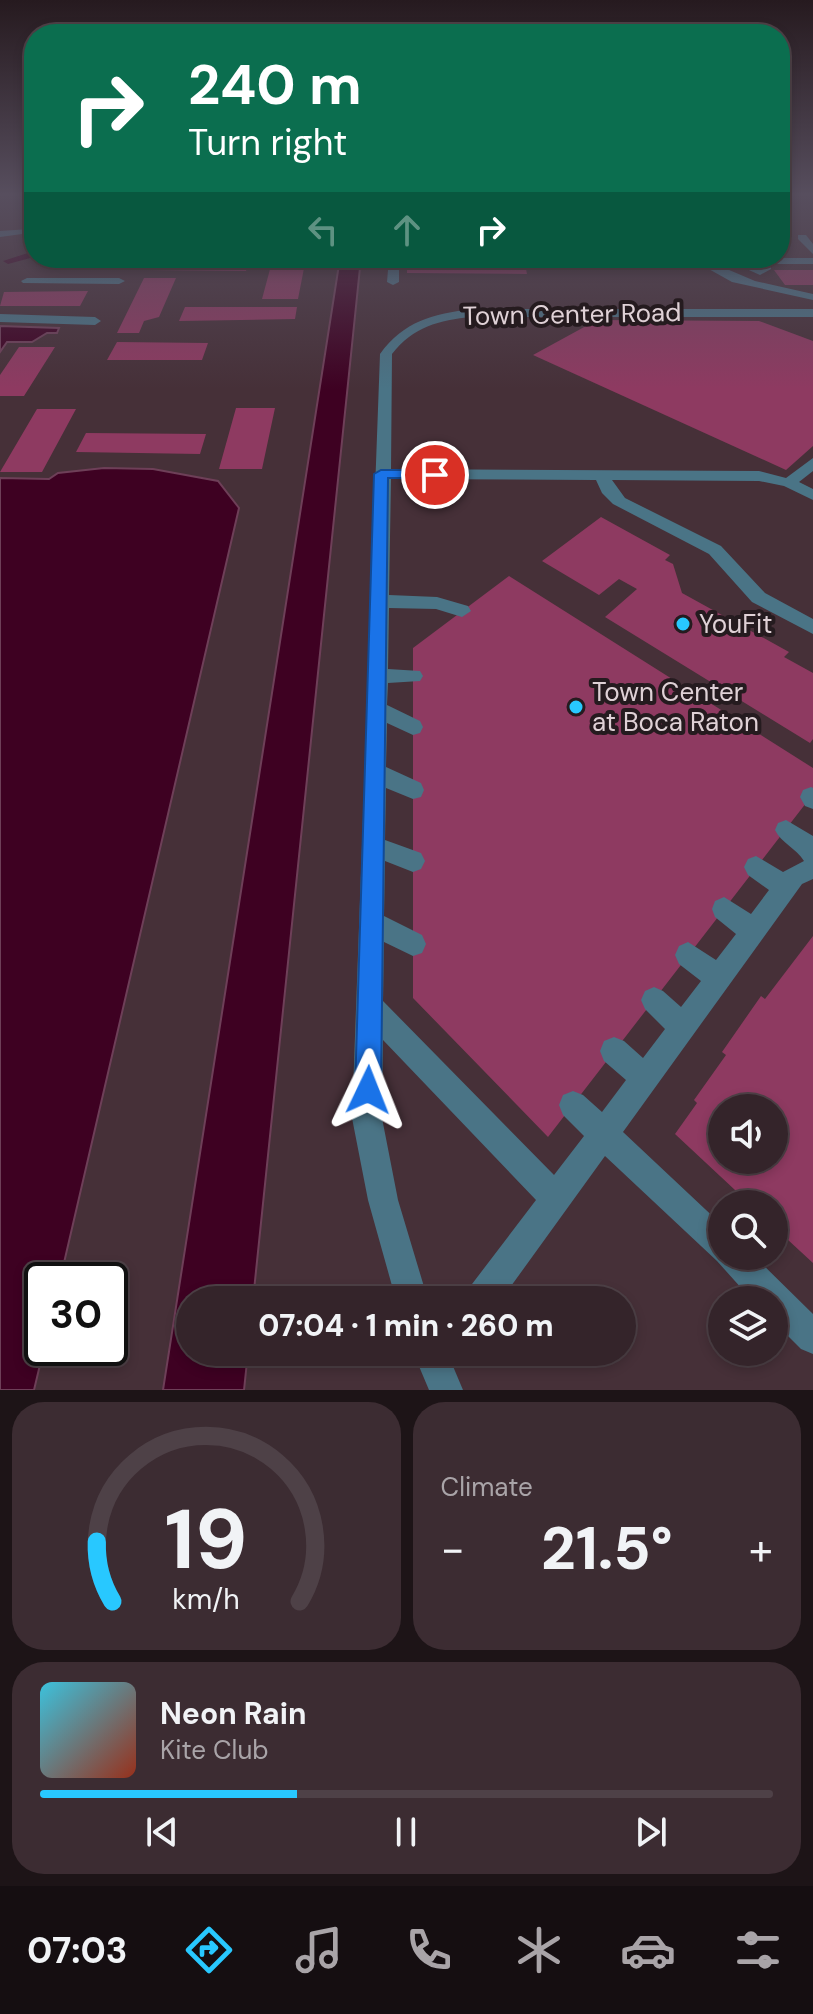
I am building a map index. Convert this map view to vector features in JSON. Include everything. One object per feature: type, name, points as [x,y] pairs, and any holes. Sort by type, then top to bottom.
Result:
[{"type":"street","points":[[792,261],[813,261]]},
{"type":"street","points":[[393,282],[394,268]]},
{"type":"street","points":[[710,268],[748,284],[813,297]]},
{"type":"street","points":[[27,281],[119,281]]},
{"type":"street","name":"Town Center Road","points":[[408,1286],[383,1200],[367,1118],[386,354],[398,337],[441,316],[494,312],[737,317],[813,313]]},
{"type":"street","points":[[0,318],[95,321]]},
{"type":"street","points":[[789,483],[806,464]]},
{"type":"street","points":[[381,474],[759,476],[789,483],[813,495]]},
{"type":"street","points":[[602,475],[608,490],[619,501],[715,550],[726,558],[755,596],[813,627]]},
{"type":"street","points":[[379,601],[437,603],[462,611]]},
{"type":"street","points":[[378,676],[413,676]]},
{"type":"street","points":[[377,709],[413,727]]},
{"type":"street","points":[[375,772],[413,790]]},
{"type":"street","points":[[786,830],[806,844],[813,854]]},
{"type":"street","points":[[374,846],[413,861]]},
{"type":"street","points":[[756,867],[785,888]]},
{"type":"street","points":[[491,1286],[794,876],[813,868]]},
{"type":"street","points":[[724,909],[753,931]]},
{"type":"street","points":[[372,923],[413,944]]},
{"type":"street","points":[[688,955],[718,978]]},
{"type":"street","points":[[654,1000],[683,1027]]},
{"type":"street","points":[[370,1007],[556,1199]]},
{"type":"street","points":[[614,1051],[645,1079]]},
{"type":"street","points":[[573,1105],[708,1233]]},
{"type":"street","points":[[745,1270],[813,1337]]},
{"type":"shaded area","points":[[338,268],[360,268],[254,1286],[179,1286]]},
{"type":"shaded area","points":[[0,326],[59,328],[57,333],[47,333],[32,342],[7,342],[0,352]]},
{"type":"shaded area","points":[[104,468],[153,469],[218,481],[239,508],[64,1262],[24,1262],[24,1366],[40,1366],[34,1390],[0,1390],[0,478],[49,479],[58,473]]},
{"type":"shaded area","points":[[176,1307],[176,1366],[247,1366],[244,1390],[163,1390]]},
{"type":"building","points":[[149,268],[247,268],[246,271]]},
{"type":"building","points":[[270,268],[304,268],[298,299],[262,299]]},
{"type":"building","points":[[407,268],[526,268],[527,274],[407,273]]},
{"type":"building","points":[[774,270],[813,270],[813,285],[785,285]]},
{"type":"building","points":[[144,278],[176,278],[159,317],[144,321],[139,333],[117,333]]},
{"type":"building","points":[[88,291],[80,306],[0,306],[4,292]]},
{"type":"building","points":[[185,307],[297,307],[295,319],[179,321]]},
{"type":"building","points":[[597,320],[759,321],[813,341],[813,446],[786,470],[533,355]]},
{"type":"building","points":[[117,342],[208,343],[202,360],[107,360]]},
{"type":"building","points":[[19,347],[55,347],[24,396],[0,396],[0,375]]},
{"type":"building","points":[[236,408],[275,408],[262,469],[219,469]]},
{"type":"building","points":[[37,409],[76,409],[42,472],[0,472]]},
{"type":"building","points":[[86,433],[206,434],[200,454],[76,452]]},
{"type":"building","points":[[601,517],[670,555],[665,560],[673,564],[682,593],[789,652],[784,657],[813,673],[813,739],[810,743],[605,617],[637,589],[619,579],[599,595],[542,561]]},
{"type":"building","points":[[509,576],[813,768],[813,794],[548,1137],[413,998],[413,648]]},
{"type":"building","points":[[813,936],[813,1263],[788,1240],[788,1190],[735,1190],[718,1174],[788,1174],[788,1094],[708,1094],[708,1165],[675,1134],[697,1103],[694,1100],[726,1055],[722,1052],[761,996],[765,999]]},
{"type":"waterway","points":[[8,261],[12,260]]},
{"type":"place","name":"YouFit","points":[[683,624]]},
{"type":"place","name":"Town Center at Boca Raton","points":[[576,707]]},
{"type":"route","points":[[368,1090],[381,474],[435,475]]}]
